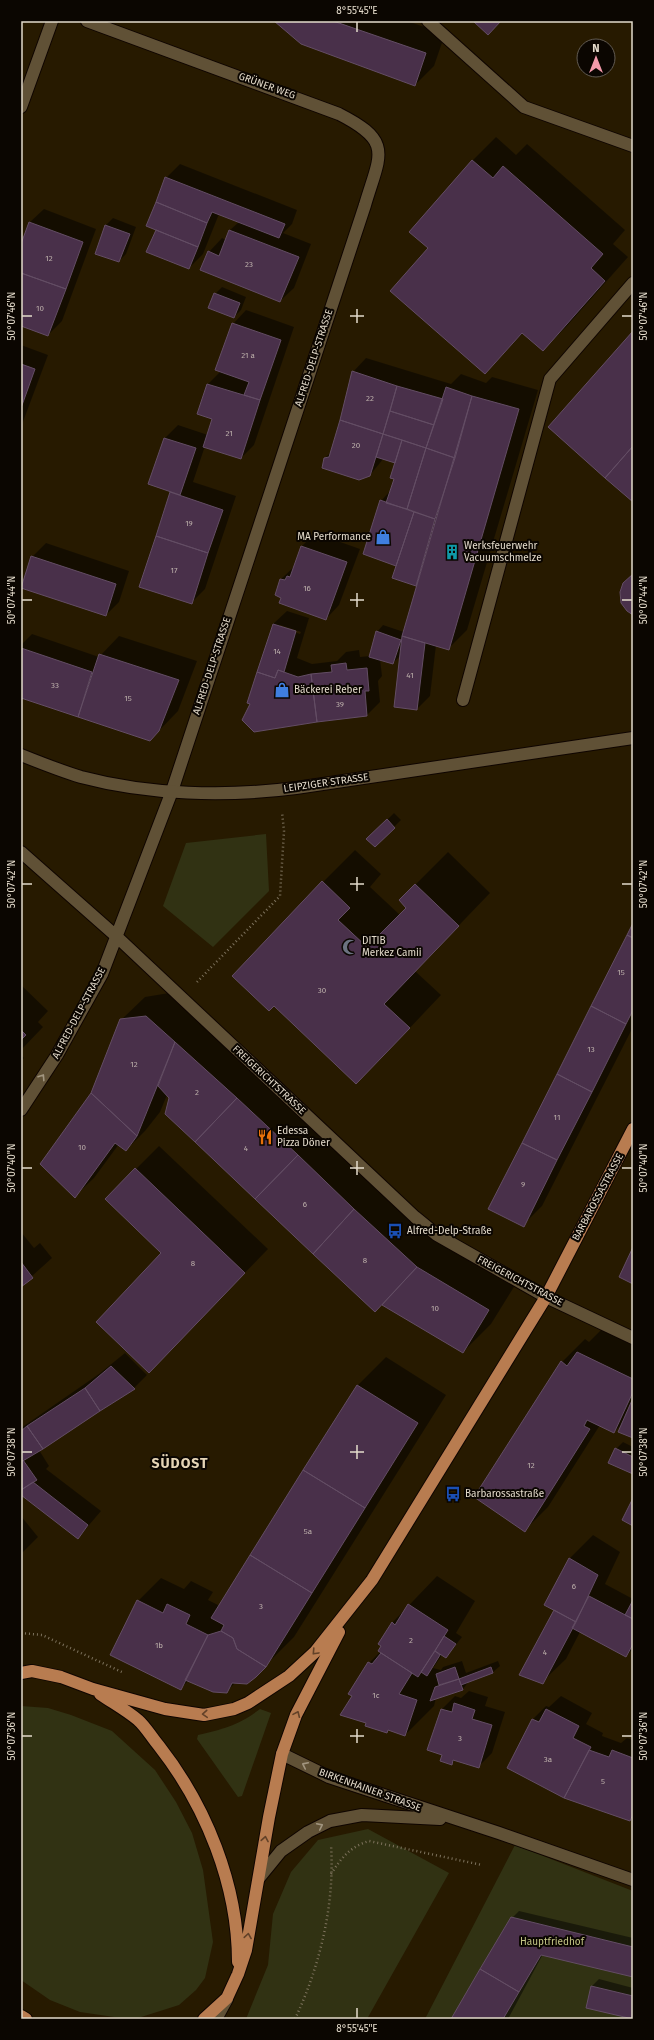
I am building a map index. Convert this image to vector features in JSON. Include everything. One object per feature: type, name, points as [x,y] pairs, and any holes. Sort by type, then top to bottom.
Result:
[{"type":"main road","name":"BARBAROSSASTRASSE","points":[[349,1611],[376,1573],[546,1297],[633,1129]]},
{"type":"main road","points":[[25,1671],[61,1677],[93,1689],[165,1709],[204,1715],[234,1709],[248,1703],[289,1676],[315,1652],[349,1611]]},
{"type":"main road","points":[[204,2019],[227,1998],[238,1974],[246,1950],[282,1754],[296,1715],[349,1611]]},
{"type":"main road","points":[[93,1689],[138,1721],[179,1771],[197,1803],[218,1854],[237,1924],[238,1974]]},
{"type":"main road","points":[[21,2016],[26,2019]]},
{"type":"street","points":[[21,107],[52,21]]},
{"type":"street","name":"GRÜNER WEG","points":[[87,21],[316,104],[359,124],[375,139],[379,147],[378,162],[365,205]]},
{"type":"street","points":[[428,21],[524,107],[633,146]]},
{"type":"street","name":"ALFRED-DELP-STRASSE","points":[[21,1110],[57,1055],[102,974],[172,791],[365,205]]},
{"type":"street","points":[[463,700],[550,379],[633,283]]},
{"type":"street","name":"LEIPZIGER STRASSE","points":[[21,755],[81,777],[117,784],[172,791],[280,790],[633,738]]},
{"type":"street","points":[[21,852],[116,936]]},
{"type":"street","name":"FREIGERICHTSTRASSE","points":[[116,936],[415,1217],[437,1235],[546,1297],[633,1338]]},
{"type":"street","name":"BIRKENHAINER STRASSE","points":[[282,1754],[329,1777],[499,1833],[633,1880]]},
{"type":"street","name":"BIRKENHAINER STRASSE","points":[[259,1878],[281,1851],[308,1832],[330,1821],[362,1815],[460,1821]]},
{"type":"street","points":[[216,2019],[227,1998]]},
{"type":"path","points":[[182,998],[280,896],[284,831],[280,790]]},
{"type":"path","points":[[21,1633],[42,1636],[130,1675]]},
{"type":"path","points":[[295,2019],[318,1957],[326,1921],[331,1875],[330,1821]]},
{"type":"path","points":[[331,1875],[343,1856],[355,1846],[369,1841],[482,1865]]},
{"type":"green space","points":[[266,834],[269,891],[213,947],[163,906],[186,843]]},
{"type":"green space","points":[[21,1706],[48,1708],[112,1731],[155,1770],[176,1802],[192,1833],[203,1870],[213,1942],[205,1978],[196,1990],[179,2005],[138,2018],[121,2018],[80,2012],[50,2000],[21,1980]]},
{"type":"green space","points":[[260,1709],[271,1713],[242,1796],[238,1797],[197,1739],[198,1735],[231,1726]]},
{"type":"green space","points":[[368,1829],[449,1873],[367,2019],[246,2019],[268,1965],[273,1914],[291,1872],[318,1840]]},
{"type":"green space","name":"Hauptfriedhof","points":[[515,1845],[633,1891],[633,2019],[425,2019]]},
{"type":"building","points":[[274,21],[333,21],[426,53],[415,86],[301,44]]},
{"type":"building","points":[[473,21],[501,21],[488,35]]},
{"type":"building","points":[[472,160],[493,178],[503,166],[603,254],[591,268],[605,281],[543,351],[522,333],[485,374],[390,291],[428,248],[409,232]]},
{"type":"building","points":[[165,177],[285,224],[279,238],[212,212],[207,223],[156,202]]},
{"type":"building","points":[[156,202],[207,223],[198,247],[146,226]]},
{"type":"building","points":[[29,222],[83,242],[66,289],[21,273],[21,244]]},
{"type":"building","points":[[105,225],[130,234],[119,262],[95,254]]},
{"type":"building","points":[[156,230],[198,247],[189,269],[146,252]]},
{"type":"building","points":[[229,230],[299,257],[280,302],[200,270],[208,251],[219,256]]},
{"type":"building","points":[[21,273],[66,289],[48,336],[21,326]]},
{"type":"building","points":[[214,293],[240,303],[234,318],[208,308]]},
{"type":"building","points":[[232,323],[281,340],[260,400],[244,395],[249,382],[215,370]]},
{"type":"building","points":[[633,331],[633,446],[605,478],[548,427]]},
{"type":"building","points":[[21,364],[35,369],[21,408]]},
{"type":"building","points":[[352,371],[397,386],[383,434],[340,420]]},
{"type":"building","points":[[207,384],[260,400],[241,459],[203,447],[212,419],[197,414]]},
{"type":"building","points":[[397,386],[443,399],[434,425],[390,411]]},
{"type":"building","points":[[446,387],[472,396],[455,458],[426,448]]},
{"type":"building","name":"Werksfeuerwehr Vacuumschmelze","points":[[472,396],[519,409],[449,650],[402,636]]},
{"type":"building","points":[[390,411],[434,425],[426,448],[383,434]]},
{"type":"building","points":[[340,420],[383,434],[370,476],[359,480],[322,468],[324,458],[329,457]]},
{"type":"building","points":[[383,434],[402,440],[395,463],[376,457]]},
{"type":"building","points":[[164,438],[196,448],[180,495],[148,484]]},
{"type":"building","points":[[402,440],[426,448],[407,509],[386,503],[394,479],[390,478]]},
{"type":"building","points":[[633,446],[633,502],[605,478]]},
{"type":"building","points":[[426,448],[455,458],[435,519],[407,509]]},
{"type":"building","points":[[170,492],[223,510],[208,553],[156,536]]},
{"type":"building","points":[[380,500],[414,512],[396,566],[363,554]]},
{"type":"building","points":[[414,512],[435,519],[416,586],[392,578]]},
{"type":"building","points":[[156,536],[208,553],[192,604],[139,587]]},
{"type":"building","points":[[301,546],[347,562],[326,620],[279,603],[281,598],[275,595],[280,579],[285,580],[287,576],[290,577]]},
{"type":"building","points":[[31,556],[116,584],[106,616],[21,588]]},
{"type":"building","points":[[633,574],[633,615],[627,611],[621,603],[620,592],[623,583]]},
{"type":"building","points":[[273,624],[296,631],[284,672],[278,670],[275,678],[257,672]]},
{"type":"building","points":[[376,631],[401,640],[393,664],[369,657]]},
{"type":"building","points":[[402,636],[425,643],[417,710],[394,707]]},
{"type":"building","points":[[21,648],[92,672],[78,717],[21,698]]},
{"type":"building","points":[[99,654],[179,680],[159,731],[150,741],[78,717]]},
{"type":"building","points":[[346,663],[347,670],[367,668],[369,691],[365,691],[367,716],[317,722],[311,674],[332,672],[331,665]]},
{"type":"building","name":"Bäckerei Reber","points":[[278,670],[298,677],[311,674],[317,722],[254,732],[242,720],[250,704],[247,703],[257,672],[275,678]]},
{"type":"building","points":[[387,819],[395,828],[375,847],[366,839]]},
{"type":"building","points":[[322,881],[350,908],[338,920],[367,947],[406,908],[399,900],[415,884],[459,926],[384,1004],[410,1028],[356,1084],[274,1006],[269,1011],[232,976]]},
{"type":"building","points":[[633,923],[633,938],[627,935]]},
{"type":"building","points":[[627,935],[633,938],[633,1010],[626,1024],[591,1006]]},
{"type":"building","points":[[591,1006],[626,1024],[592,1092],[557,1074]]},
{"type":"building","points":[[146,1016],[175,1042],[137,1136],[91,1093],[120,1019]]},
{"type":"building","points":[[21,1030],[26,1035],[21,1040]]},
{"type":"building","points":[[175,1042],[237,1098],[195,1142],[165,1114],[169,1098],[158,1086]]},
{"type":"building","points":[[557,1074],[592,1092],[557,1160],[522,1143]]},
{"type":"building","points":[[91,1093],[137,1136],[126,1151],[115,1143],[75,1198],[40,1164]]},
{"type":"building","points":[[237,1098],[298,1155],[255,1199],[195,1142]]},
{"type":"building","points":[[522,1143],[557,1160],[524,1227],[488,1209]]},
{"type":"building","points":[[298,1155],[354,1209],[313,1254],[255,1199]]},
{"type":"building","points":[[135,1168],[245,1273],[149,1373],[96,1322],[161,1253],[105,1199]]},
{"type":"building","points":[[354,1209],[417,1267],[375,1312],[313,1254]]},
{"type":"building","points":[[633,1247],[633,1284],[619,1277]]},
{"type":"building","points":[[21,1262],[33,1278],[21,1287]]},
{"type":"building","points":[[417,1267],[489,1310],[463,1353],[382,1305]]},
{"type":"building","points":[[577,1352],[633,1379],[633,1392],[614,1433],[587,1420],[584,1426],[590,1429],[525,1532],[474,1497],[561,1361],[567,1366]]},
{"type":"building","points":[[111,1366],[135,1389],[100,1411],[85,1388]]},
{"type":"building","points":[[357,1385],[418,1423],[365,1508],[303,1470]]},
{"type":"building","points":[[85,1388],[100,1411],[43,1449],[27,1426]]},
{"type":"building","points":[[633,1398],[633,1438],[618,1432]]},
{"type":"building","points":[[27,1426],[43,1449],[21,1462],[21,1431]]},
{"type":"building","points":[[615,1448],[633,1457],[633,1474],[608,1463]]},
{"type":"building","points":[[23,1460],[37,1480],[21,1490],[21,1462]]},
{"type":"building","points":[[303,1470],[365,1508],[312,1593],[250,1555]]},
{"type":"building","points":[[33,1482],[88,1525],[78,1539],[21,1495],[21,1490]]},
{"type":"building","points":[[633,1498],[633,1526],[622,1520]]},
{"type":"building","points":[[250,1555],[312,1593],[266,1667],[237,1649],[233,1638],[221,1631],[224,1625],[211,1618]]},
{"type":"building","points":[[569,1558],[598,1575],[576,1622],[544,1605]]},
{"type":"building","points":[[589,1596],[633,1619],[633,1644],[626,1657],[572,1628]]},
{"type":"building","points":[[137,1600],[163,1613],[167,1604],[190,1615],[186,1624],[208,1635],[181,1690],[110,1655]]},
{"type":"building","points":[[633,1600],[633,1619],[625,1615]]},
{"type":"building","points":[[408,1604],[448,1630],[418,1677],[378,1651],[381,1646],[378,1644],[392,1622],[395,1625]]},
{"type":"building","points":[[554,1610],[576,1622],[543,1684],[519,1675]]},
{"type":"building","points":[[221,1631],[233,1638],[237,1649],[266,1667],[247,1684],[232,1683],[227,1693],[213,1692],[185,1680],[208,1635]]},
{"type":"building","points":[[444,1636],[456,1644],[446,1658],[435,1651]]},
{"type":"building","points":[[435,1651],[440,1655],[427,1676],[421,1672]]},
{"type":"building","points":[[381,1653],[412,1673],[399,1694],[417,1700],[405,1736],[388,1730],[387,1733],[365,1726],[366,1723],[340,1715],[352,1696],[348,1694],[368,1662],[372,1664]]},
{"type":"building","points":[[455,1667],[459,1679],[439,1685],[436,1674]]},
{"type":"building","points":[[491,1667],[493,1673],[461,1685],[459,1679]]},
{"type":"building","points":[[459,1679],[463,1690],[430,1701],[435,1687]]},
{"type":"building","points":[[454,1703],[475,1710],[472,1719],[492,1725],[479,1768],[453,1760],[452,1765],[440,1761],[442,1755],[427,1750],[441,1709],[452,1712]]},
{"type":"building","points":[[546,1709],[579,1726],[573,1738],[591,1747],[564,1798],[507,1768],[532,1719],[539,1722]]},
{"type":"building","points":[[589,1750],[609,1757],[612,1750],[633,1758],[633,1814],[630,1821],[564,1798]]},
{"type":"building","points":[[511,1917],[633,1947],[633,1977],[541,1955],[519,1992],[480,1969]]},
{"type":"building","points":[[480,1969],[519,1992],[503,2019],[451,2019]]},
{"type":"building","points":[[591,1986],[633,1996],[633,2019],[586,2008]]},
{"type":"place","name":"MA Performance","points":[[383,537]]},
{"type":"place","name":"Werksfeuerwehr Vacuumschmelze","points":[[452,552]]},
{"type":"place","name":"Bäckerei Reber","points":[[282,690]]},
{"type":"place","name":"DITIB Merkez Camii","points":[[350,947]]},
{"type":"place","name":"Edessa Pizza Döner","points":[[265,1137]]},
{"type":"place","name":"Alfred-Delp-Straße","points":[[395,1231]]},
{"type":"place","name":"Barbarossastraße","points":[[453,1494]]},
{"type":"district","name":"SÜDOST","points":[[180,1463]]}]
